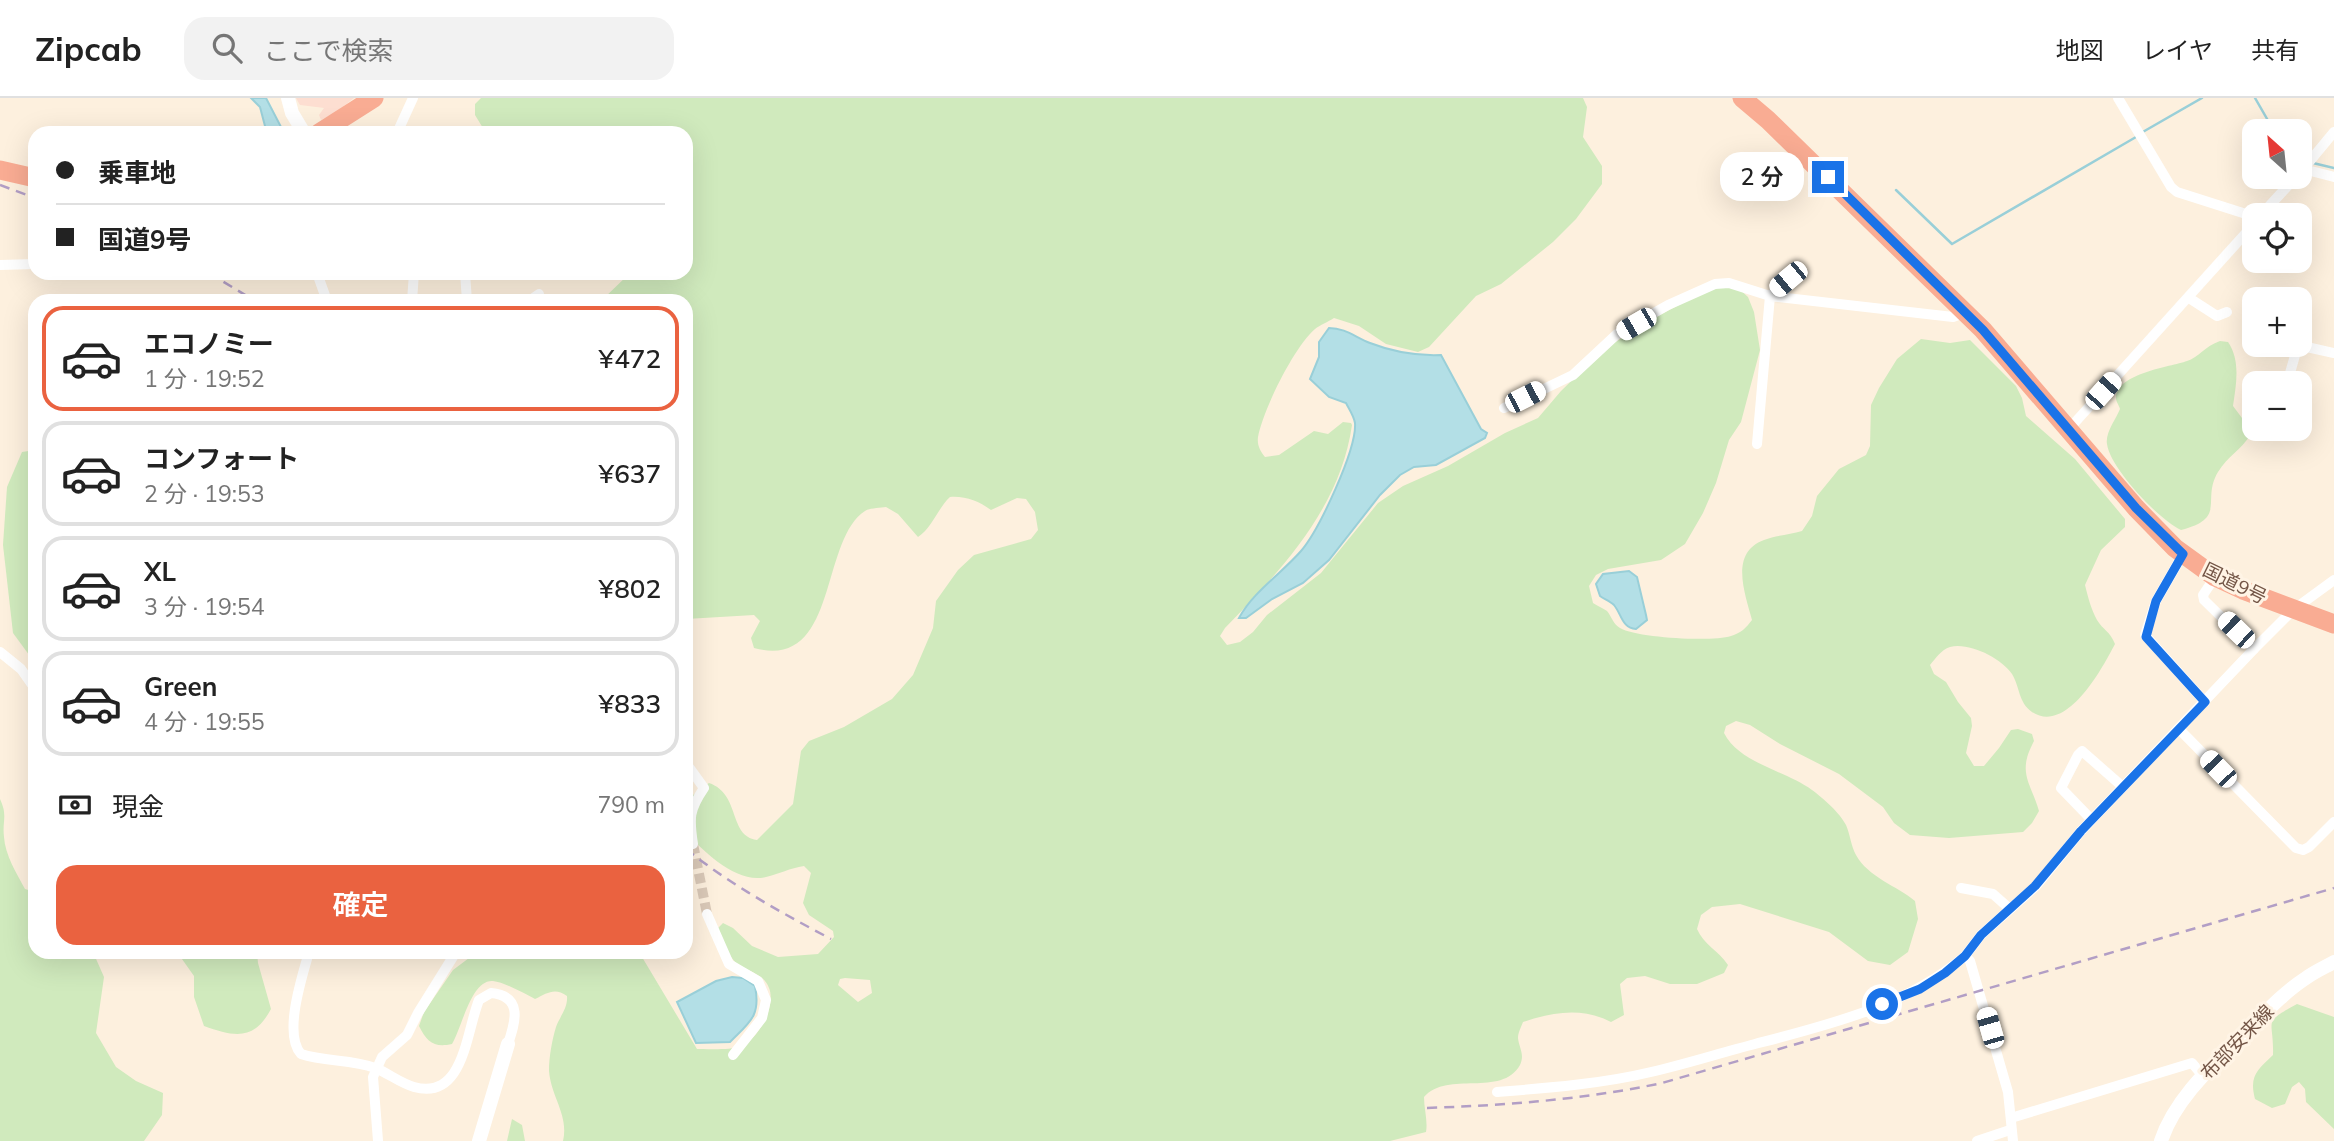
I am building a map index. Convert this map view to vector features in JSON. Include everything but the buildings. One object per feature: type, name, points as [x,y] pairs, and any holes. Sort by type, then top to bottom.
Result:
[{"type":"highway","points":[[331,126],[374,98]]},
{"type":"highway","name":"国道9号","points":[[1742,98],[1966,312],[2153,527],[2183,554],[2215,576],[2293,610],[2334,624]]},
{"type":"highway","points":[[0,170],[28,176]]},
{"type":"main road","points":[[288,98],[292,113],[300,126]]},
{"type":"main road","name":"布部安来線","points":[[2161,1141],[2176,1112],[2203,1076],[2280,998],[2306,977],[2334,962]]},
{"type":"main road","points":[[479,1141],[508,1044]]},
{"type":"street","points":[[400,126],[413,98]]},
{"type":"street","points":[[2118,98],[2171,187],[2177,192],[2242,213]]},
{"type":"street","points":[[2312,158],[2334,132]]},
{"type":"street","points":[[2312,171],[2334,177]]},
{"type":"street","points":[[2272,203],[2284,189]]},
{"type":"street","points":[[2069,429],[2242,236]]},
{"type":"street","points":[[0,265],[28,264]]},
{"type":"street","points":[[1757,444],[1770,296],[1788,279]]},
{"type":"street","points":[[1504,408],[1573,375],[1617,334],[1706,287],[1729,283],[1770,296],[1953,317],[1966,312]]},
{"type":"street","points":[[2189,298],[2217,316],[2227,312]]},
{"type":"street","points":[[2291,371],[2298,345],[2334,353]]},
{"type":"street","points":[[2183,554],[2156,601],[2146,637],[2205,702]]},
{"type":"street","points":[[2215,576],[2203,595],[2204,600],[2254,649]]},
{"type":"street","points":[[1497,1092],[1565,1086],[1650,1073],[1862,1014],[1920,989],[1965,956],[1981,935],[2035,886],[2081,831],[2254,649],[2293,610],[2334,580]]},
{"type":"street","points":[[0,652],[21,669],[28,679]]},
{"type":"street","points":[[2179,729],[2299,850],[2309,847],[2334,822]]},
{"type":"street","points":[[2090,817],[2061,786],[2081,750],[2123,787]]},
{"type":"street","points":[[693,773],[704,788],[693,804]]},
{"type":"street","points":[[1961,888],[1993,894],[2010,909]]},
{"type":"street","points":[[708,914],[729,964],[758,981],[766,1000],[762,1018],[733,1055]]},
{"type":"street","points":[[1965,956],[1970,961],[2008,1092],[2011,1130]]},
{"type":"street","points":[[308,959],[293,1027],[296,1048],[302,1054],[355,1062],[416,1087],[434,1089],[442,1086],[454,1075],[479,1000],[491,993],[508,998],[513,1007],[515,1024],[508,1044]]},
{"type":"street","points":[[378,1141],[373,1077],[375,1068],[382,1057],[407,1035],[452,959]]},
{"type":"street","points":[[1977,1141],[2192,1063],[2203,1076]]},
{"type":"shaded area","points":[[296,98],[354,98],[321,120],[319,115],[324,108],[300,105]]},
{"type":"green space","points":[[481,98],[1583,98],[1587,107],[1583,137],[1602,166],[1602,184],[1576,219],[1553,242],[1501,284],[1476,296],[1429,347],[1418,352],[1386,344],[1359,326],[1334,318],[1315,329],[1298,350],[1266,411],[1258,437],[1259,448],[1265,457],[1279,455],[1314,431],[1328,434],[1343,422],[1352,425],[1345,455],[1335,484],[1305,536],[1267,584],[1220,636],[1227,645],[1240,642],[1253,632],[1267,615],[1321,573],[1378,503],[1403,486],[1448,466],[1505,433],[1538,418],[1603,350],[1645,323],[1705,291],[1726,286],[1737,287],[1748,297],[1754,312],[1760,350],[1741,422],[1729,440],[1716,483],[1685,544],[1661,560],[1608,569],[1596,575],[1589,586],[1593,603],[1607,611],[1618,626],[1658,637],[1721,638],[1743,630],[1752,620],[1742,575],[1746,554],[1764,540],[1802,531],[1812,516],[1817,496],[1839,469],[1866,455],[1870,446],[1871,405],[1897,359],[1921,339],[1950,343],[1970,340],[2016,386],[2026,416],[2075,459],[2125,519],[2125,527],[2101,550],[2085,585],[2097,620],[2115,644],[2093,682],[2082,695],[2070,707],[2045,717],[2027,708],[2012,674],[2000,662],[1984,653],[1966,647],[1950,647],[1941,652],[1930,665],[1934,674],[1946,682],[1971,718],[1972,726],[1966,753],[1974,766],[1984,766],[2011,730],[2018,729],[2032,734],[2034,741],[2026,761],[2026,769],[2039,811],[2023,832],[1949,838],[1910,835],[1894,823],[1883,807],[1839,774],[1780,744],[1750,725],[1736,721],[1726,726],[1724,733],[1731,744],[1741,752],[1801,783],[1826,801],[1846,825],[1854,851],[1861,863],[1915,901],[1918,919],[1908,952],[1890,965],[1868,961],[1829,932],[1740,904],[1712,907],[1701,915],[1697,929],[1728,965],[1724,973],[1697,984],[1670,984],[1645,976],[1627,978],[1620,984],[1624,1015],[1611,1022],[1589,1014],[1567,1013],[1523,1022],[1518,1036],[1522,1054],[1520,1065],[1511,1075],[1500,1080],[1446,1085],[1434,1089],[1424,1097],[1426,1132],[1390,1141],[563,1141],[564,1123],[550,1080],[549,1066],[555,1032],[567,996],[555,991],[535,999],[503,984],[485,982],[473,996],[452,1044],[440,1045],[428,1040],[419,1026],[424,1012],[453,970],[468,959],[643,959],[697,1049],[729,1049],[752,1039],[768,1013],[770,992],[763,979],[735,962],[718,928],[723,923],[733,928],[752,946],[778,957],[818,954],[834,937],[833,931],[809,915],[803,903],[811,873],[804,866],[766,877],[744,876],[722,865],[693,839],[693,796],[709,783],[719,788],[731,805],[742,831],[757,840],[793,804],[801,751],[809,741],[844,727],[892,699],[913,675],[933,628],[936,601],[958,570],[974,555],[1031,539],[1038,530],[1035,512],[1026,499],[1017,498],[991,510],[972,500],[950,497],[918,537],[898,514],[886,507],[869,509],[851,526],[840,548],[814,623],[801,641],[781,650],[754,648],[751,638],[760,621],[754,615],[693,619],[693,294],[608,294],[623,280],[693,280],[693,126],[482,126],[475,115],[475,104]],"holes":[[[845,978],[870,980],[872,993],[858,1002],[838,985],[840,979]]]},
{"type":"green space","points":[[2220,341],[2228,342],[2235,357],[2233,406],[2242,418],[2242,441],[2245,441],[2218,472],[2213,482],[2209,514],[2204,520],[2181,530],[2149,505],[2126,479],[2110,454],[2108,435],[2120,409],[2116,398],[2125,383],[2146,372],[2191,359]]},
{"type":"green space","points":[[28,451],[28,653],[13,633],[3,545],[7,487],[22,452]]},
{"type":"green space","points":[[0,799],[4,810],[4,837],[9,857],[25,889],[28,890],[28,959],[96,959],[104,977],[96,1033],[116,1067],[136,1081],[163,1093],[162,1115],[144,1141],[0,1141]]},
{"type":"green space","points":[[182,959],[258,959],[271,1009],[258,1027],[243,1034],[204,1026],[194,997],[194,976]]},
{"type":"green space","points":[[2297,1004],[2334,1017],[2334,1129],[2306,1102],[2305,1089],[2299,1082],[2292,1087],[2285,1104],[2272,1108],[2255,1099],[2253,1085],[2256,1074],[2273,1055],[2272,1023],[2278,1015]]},
{"type":"green space","points":[[512,1119],[522,1125],[525,1141],[507,1141]]},
{"type":"water","points":[[251,98],[266,98],[280,126],[265,126],[260,107]]},
{"type":"water","points":[[1329,328],[1345,331],[1396,351],[1441,355],[1481,429],[1487,433],[1485,438],[1436,465],[1414,467],[1400,475],[1380,495],[1329,560],[1303,583],[1272,599],[1246,618],[1239,618],[1252,600],[1309,541],[1336,489],[1350,451],[1355,423],[1353,415],[1346,403],[1329,397],[1310,379],[1319,357],[1319,342]]},
{"type":"water","points":[[1629,571],[1637,577],[1647,620],[1636,629],[1628,626],[1614,605],[1600,596],[1596,584],[1603,574]]},
{"type":"water","points":[[732,977],[743,978],[755,986],[756,1005],[752,1018],[730,1042],[696,1043],[677,1002],[716,981]]},
{"type":"waterway","points":[[2141,133],[2202,98]]},
{"type":"waterway","points":[[2255,98],[2267,119]]},
{"type":"waterway","points":[[1896,190],[1952,244],[2136,137]]},
{"type":"waterway","points":[[2313,163],[2334,168]]},
{"type":"tunnel","points":[[693,844],[707,914]]},
{"type":"railway","points":[[0,185],[28,195]]},
{"type":"railway","points":[[220,280],[244,294]]},
{"type":"railway","points":[[693,854],[738,886],[831,939]]},
{"type":"railway","points":[[1427,1108],[1544,1101],[1662,1083],[2334,888]]},
{"type":"route","points":[[1828,177],[1983,330],[2136,508],[2183,554],[2156,601],[2146,637],[2205,702],[2081,831],[2035,886],[1981,935],[1965,956],[1920,989],[1882,1004]]}]
